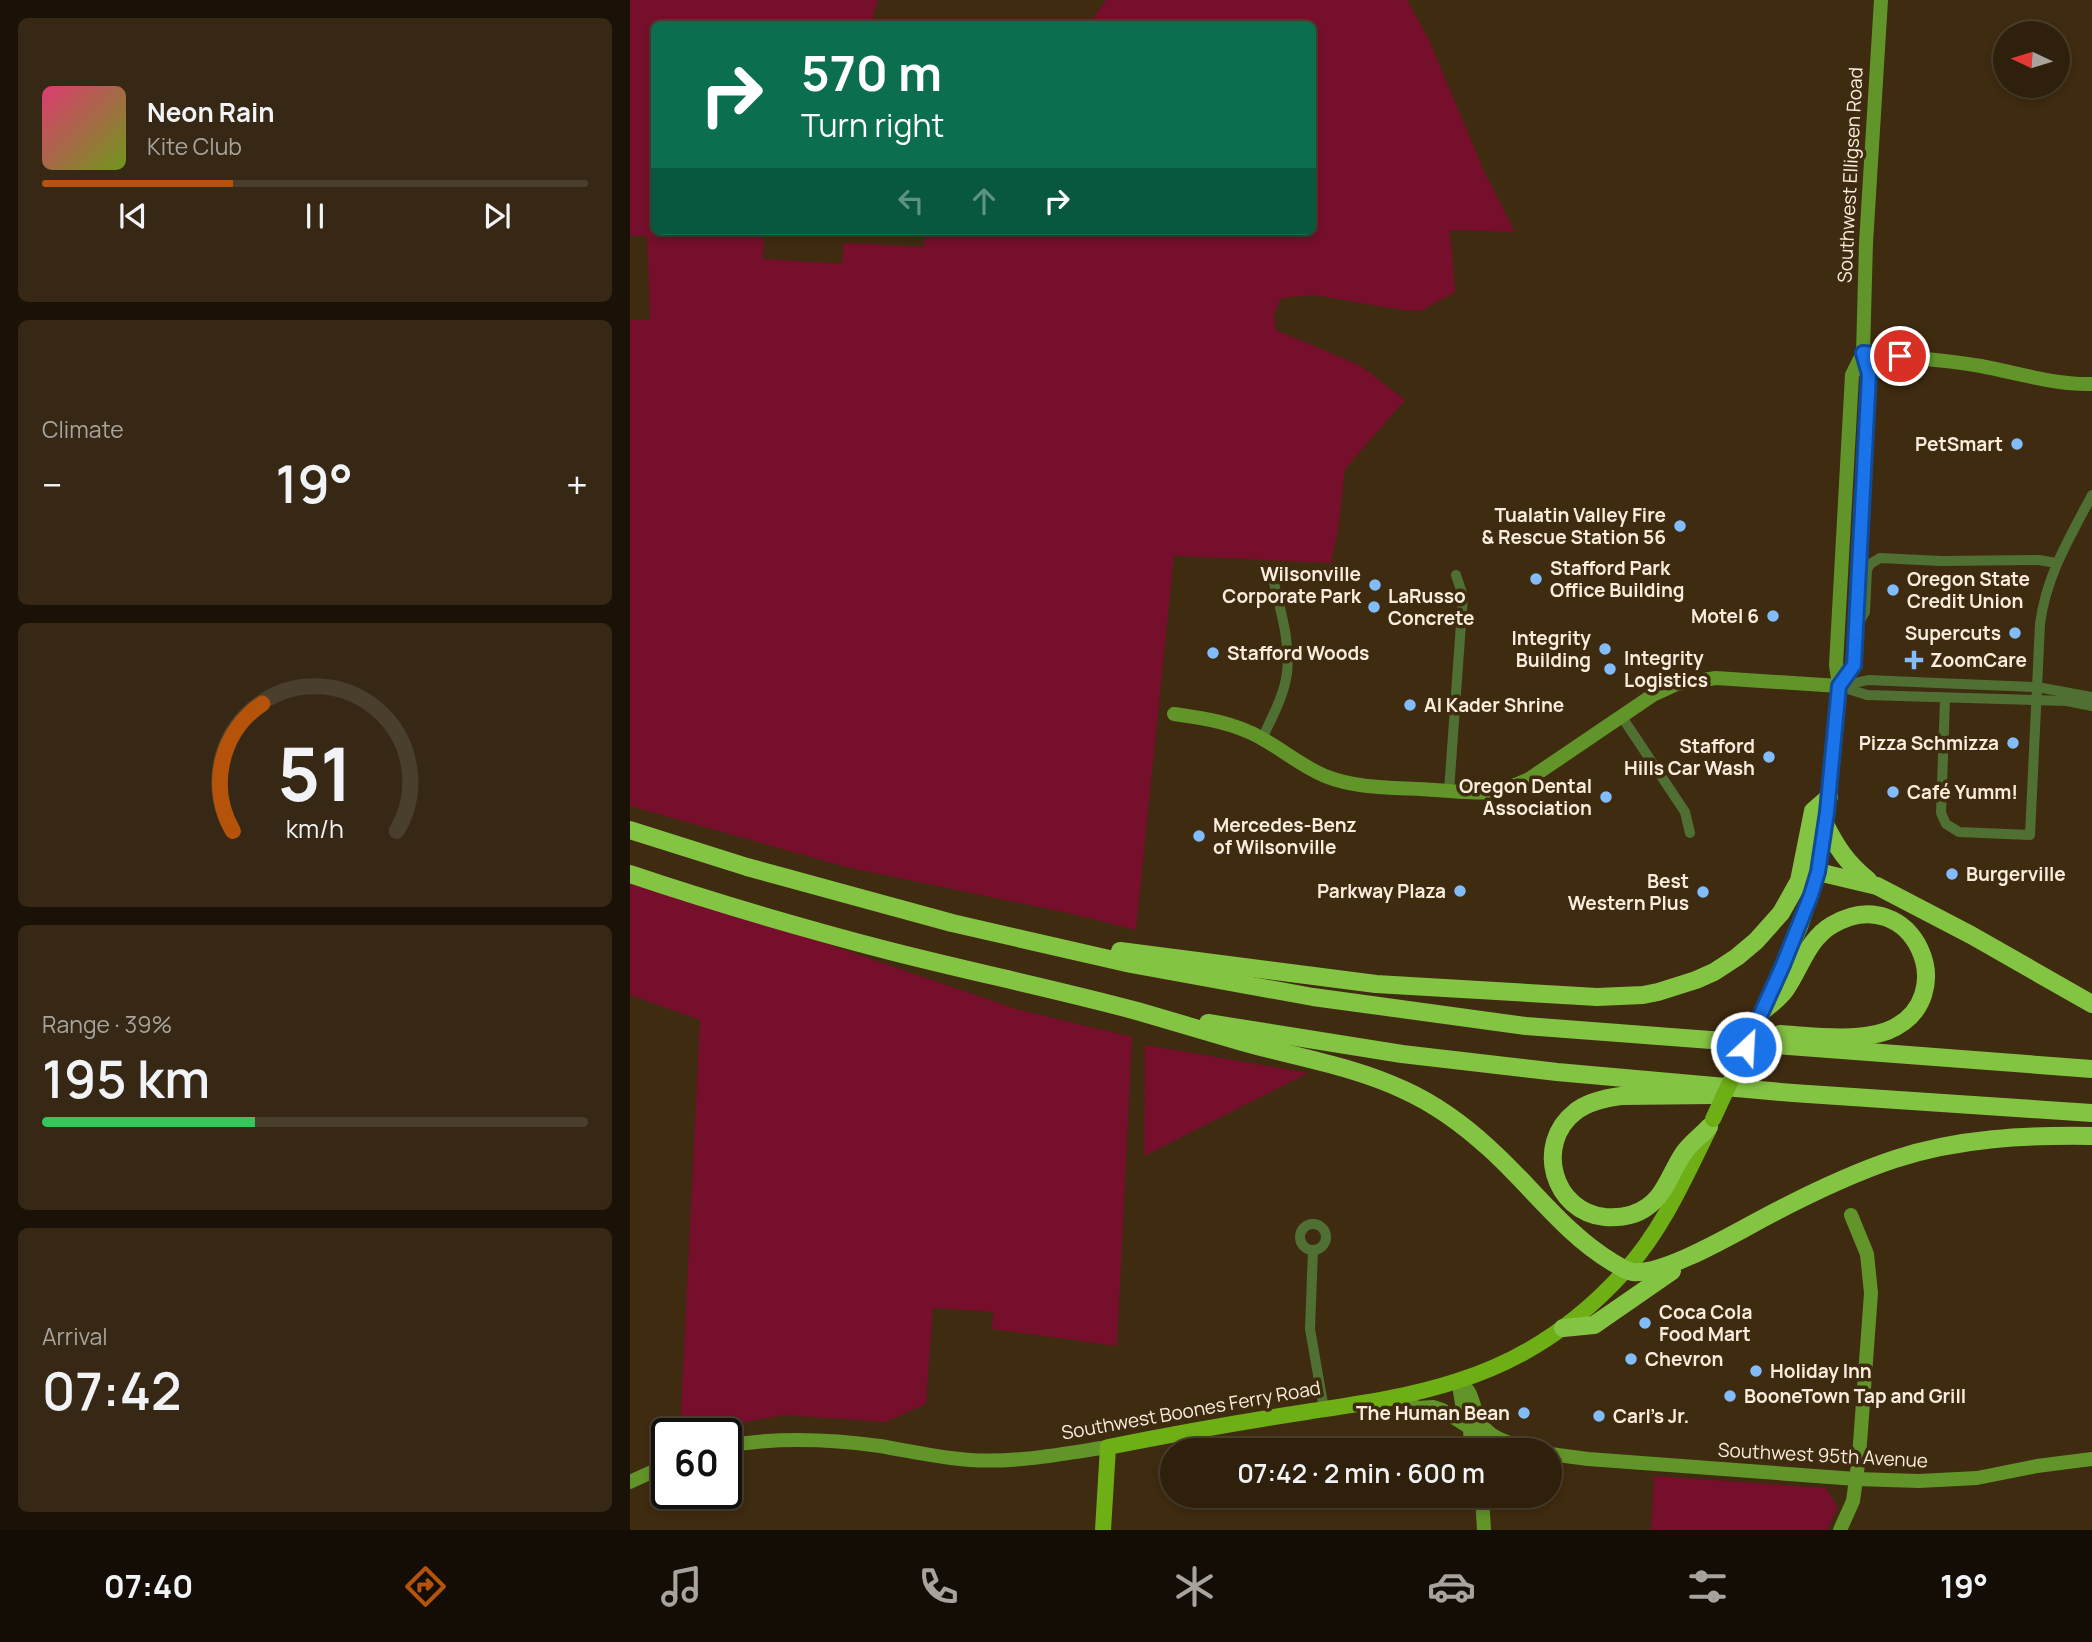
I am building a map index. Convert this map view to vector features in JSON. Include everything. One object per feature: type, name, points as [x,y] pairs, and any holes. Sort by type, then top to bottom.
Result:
[{"type":"highway","points":[[1037,941],[1376,984],[1529,995],[1643,995],[1676,987],[1714,972],[1755,941],[1791,898],[1804,865],[1812,811],[1829,797]]},
{"type":"highway","points":[[1825,824],[1839,850],[1854,869],[1877,886],[1961,929],[2092,1004]]},
{"type":"highway","points":[[630,830],[734,863],[953,923],[1130,964],[1313,997],[1504,1024],[2092,1069]]},
{"type":"highway","points":[[1818,872],[1877,886]]},
{"type":"highway","points":[[630,874],[740,909],[875,947],[1136,1011],[1363,1074],[1405,1090],[1445,1114],[1488,1146],[1574,1234],[1593,1250],[1626,1270],[1650,1271],[1706,1248],[1819,1190],[1897,1158],[1934,1148],[2004,1137],[2092,1136]]},
{"type":"highway","points":[[1644,1035],[1715,1032],[1843,1037],[1886,1031],[1909,1016],[1920,1000],[1926,973],[1923,955],[1916,940],[1898,923],[1866,915],[1846,918],[1826,929],[1817,938],[1787,988],[1763,1011]]},
{"type":"highway","points":[[1136,1011],[1402,1054],[1557,1072],[1793,1093],[2092,1113]]},
{"type":"highway","points":[[1711,1123],[1684,1152],[1654,1201],[1634,1214],[1613,1218],[1584,1211],[1567,1197],[1556,1178],[1553,1156],[1562,1126],[1576,1111],[1597,1102],[1621,1096],[1793,1093]]},
{"type":"highway","points":[[1563,1328],[1594,1325],[1706,1248]]},
{"type":"main road","name":"Southwest Elligsen Road","points":[[1839,686],[1854,665],[1869,374],[1863,353],[1866,243],[1881,0]]},
{"type":"main road","name":"Southwest Elligsen Road","points":[[1626,1270],[1665,1215],[1711,1123],[1800,927],[1818,872],[1829,797],[1839,686],[1836,665],[1852,375],[1863,353]]},
{"type":"main road","points":[[1863,353],[1950,361],[2047,381],[2092,384]]},
{"type":"main road","points":[[1174,714],[1221,723],[1262,738],[1298,762],[1326,776],[1372,786],[1485,793],[1529,779],[1653,695],[1677,684],[1727,678],[1839,686]]},
{"type":"main road","points":[[1840,1530],[1853,1501],[1856,1479],[1871,1282],[1867,1254],[1851,1214]]},
{"type":"main road","name":"Southwest Boones Ferry Road","points":[[742,1443],[756,1441],[838,1442],[983,1460],[1028,1458],[1108,1447],[1394,1397],[1460,1381],[1528,1350],[1563,1328],[1592,1305],[1626,1270]]},
{"type":"main road","points":[[1460,1381],[1464,1414],[1477,1437]]},
{"type":"main road","points":[[1394,1397],[1418,1408],[1442,1409],[1477,1437],[1497,1438]]},
{"type":"main road","points":[[1103,1530],[1108,1447]]},
{"type":"main road","name":"Southwest 95th Avenue","points":[[1562,1456],[1856,1479],[1945,1481],[2092,1459]]},
{"type":"main road","points":[[630,1482],[651,1472]]},
{"type":"main road","points":[[1483,1508],[1484,1530]]},
{"type":"street","points":[[1945,699],[1941,813],[1946,824],[1959,832],[2030,835],[2042,603],[2056,563],[2092,495]]},
{"type":"street","points":[[1856,627],[1865,612],[1867,570],[1870,564],[1880,558],[1941,561],[2039,560],[2056,563]]},
{"type":"street","points":[[1262,738],[1280,701],[1287,673],[1287,643],[1271,570]]},
{"type":"street","points":[[1449,791],[1463,596],[1456,575]]},
{"type":"street","points":[[1839,686],[1868,680],[2037,687],[2092,697]]},
{"type":"street","points":[[1839,686],[1867,695],[2067,701],[2092,706]]},
{"type":"street","points":[[1622,717],[1685,812],[1690,833]]},
{"type":"street","points":[[1313,1250],[1310,1329],[1324,1409]]},
{"type":"shaded area","points":[[630,0],[878,0],[872,21],[651,21],[651,235],[764,235],[763,259],[842,264],[844,243],[924,247],[925,235],[1316,235],[1316,21],[1091,21],[1106,0],[1407,0],[1429,40],[1484,171],[1515,232],[1450,230],[1455,292],[1421,311],[1314,295],[1281,298],[1274,315],[1276,330],[1361,366],[1405,400],[1345,469],[1331,563],[1174,556],[1136,930],[1068,913],[846,867],[630,806],[630,320],[650,320],[647,236],[630,236]]},
{"type":"shaded area","points":[[630,876],[1016,1009],[1132,1037],[1117,1346],[992,1329],[993,1312],[933,1308],[926,1404],[886,1422],[784,1415],[742,1423],[742,1418],[681,1418],[700,1020],[630,995]]},
{"type":"shaded area","points":[[1145,1045],[1308,1073],[1144,1156]]},
{"type":"shaded area","points":[[1654,1476],[1826,1488],[1838,1508],[1827,1530],[1651,1530]]},
{"type":"place","name":"PetSmart","points":[[2017,444]]},
{"type":"place","name":"Tualatin Valley Fire & Rescue Station 56","points":[[1680,526]]},
{"type":"place","name":"Stafford Park Office Building","points":[[1536,579]]},
{"type":"place","name":"Wilsonville Corporate Park","points":[[1375,585]]},
{"type":"place","name":"Oregon State Credit Union","points":[[1893,590]]},
{"type":"place","name":"LaRusso Concrete","points":[[1374,607]]},
{"type":"place","name":"Motel 6","points":[[1773,616]]},
{"type":"place","name":"Supercuts","points":[[2015,633]]},
{"type":"place","name":"Integrity Building","points":[[1605,649]]},
{"type":"place","name":"Stafford Woods","points":[[1213,653]]},
{"type":"place","name":"ZoomCare","points":[[1914,660]]},
{"type":"place","name":"Integrity Logistics","points":[[1610,669]]},
{"type":"place","name":"Al Kader Shrine","points":[[1410,705]]},
{"type":"place","name":"Pizza Schmizza","points":[[2013,743]]},
{"type":"place","name":"Stafford Hills Car Wash","points":[[1769,757]]},
{"type":"place","name":"Café Yumm!","points":[[1893,792]]},
{"type":"place","name":"Oregon Dental Association","points":[[1606,797]]},
{"type":"place","name":"Mercedes-Benz of Wilsonville","points":[[1199,836]]},
{"type":"place","name":"Burgerville","points":[[1952,874]]},
{"type":"place","name":"Parkway Plaza","points":[[1460,891]]},
{"type":"place","name":"Best Western Plus","points":[[1703,892]]},
{"type":"place","name":"Coca Cola Food Mart","points":[[1645,1323]]},
{"type":"place","name":"Chevron","points":[[1631,1359]]},
{"type":"place","name":"Holiday Inn","points":[[1756,1371]]},
{"type":"place","name":"BooneTown Tap and Grill","points":[[1730,1396]]},
{"type":"place","name":"The Human Bean","points":[[1524,1413]]},
{"type":"place","name":"Carl's Jr.","points":[[1599,1416]]},
{"type":"route","points":[[1746,1047],[1800,927],[1818,872],[1834,756],[1839,686],[1854,665],[1869,374],[1863,353],[1900,356]]}]
